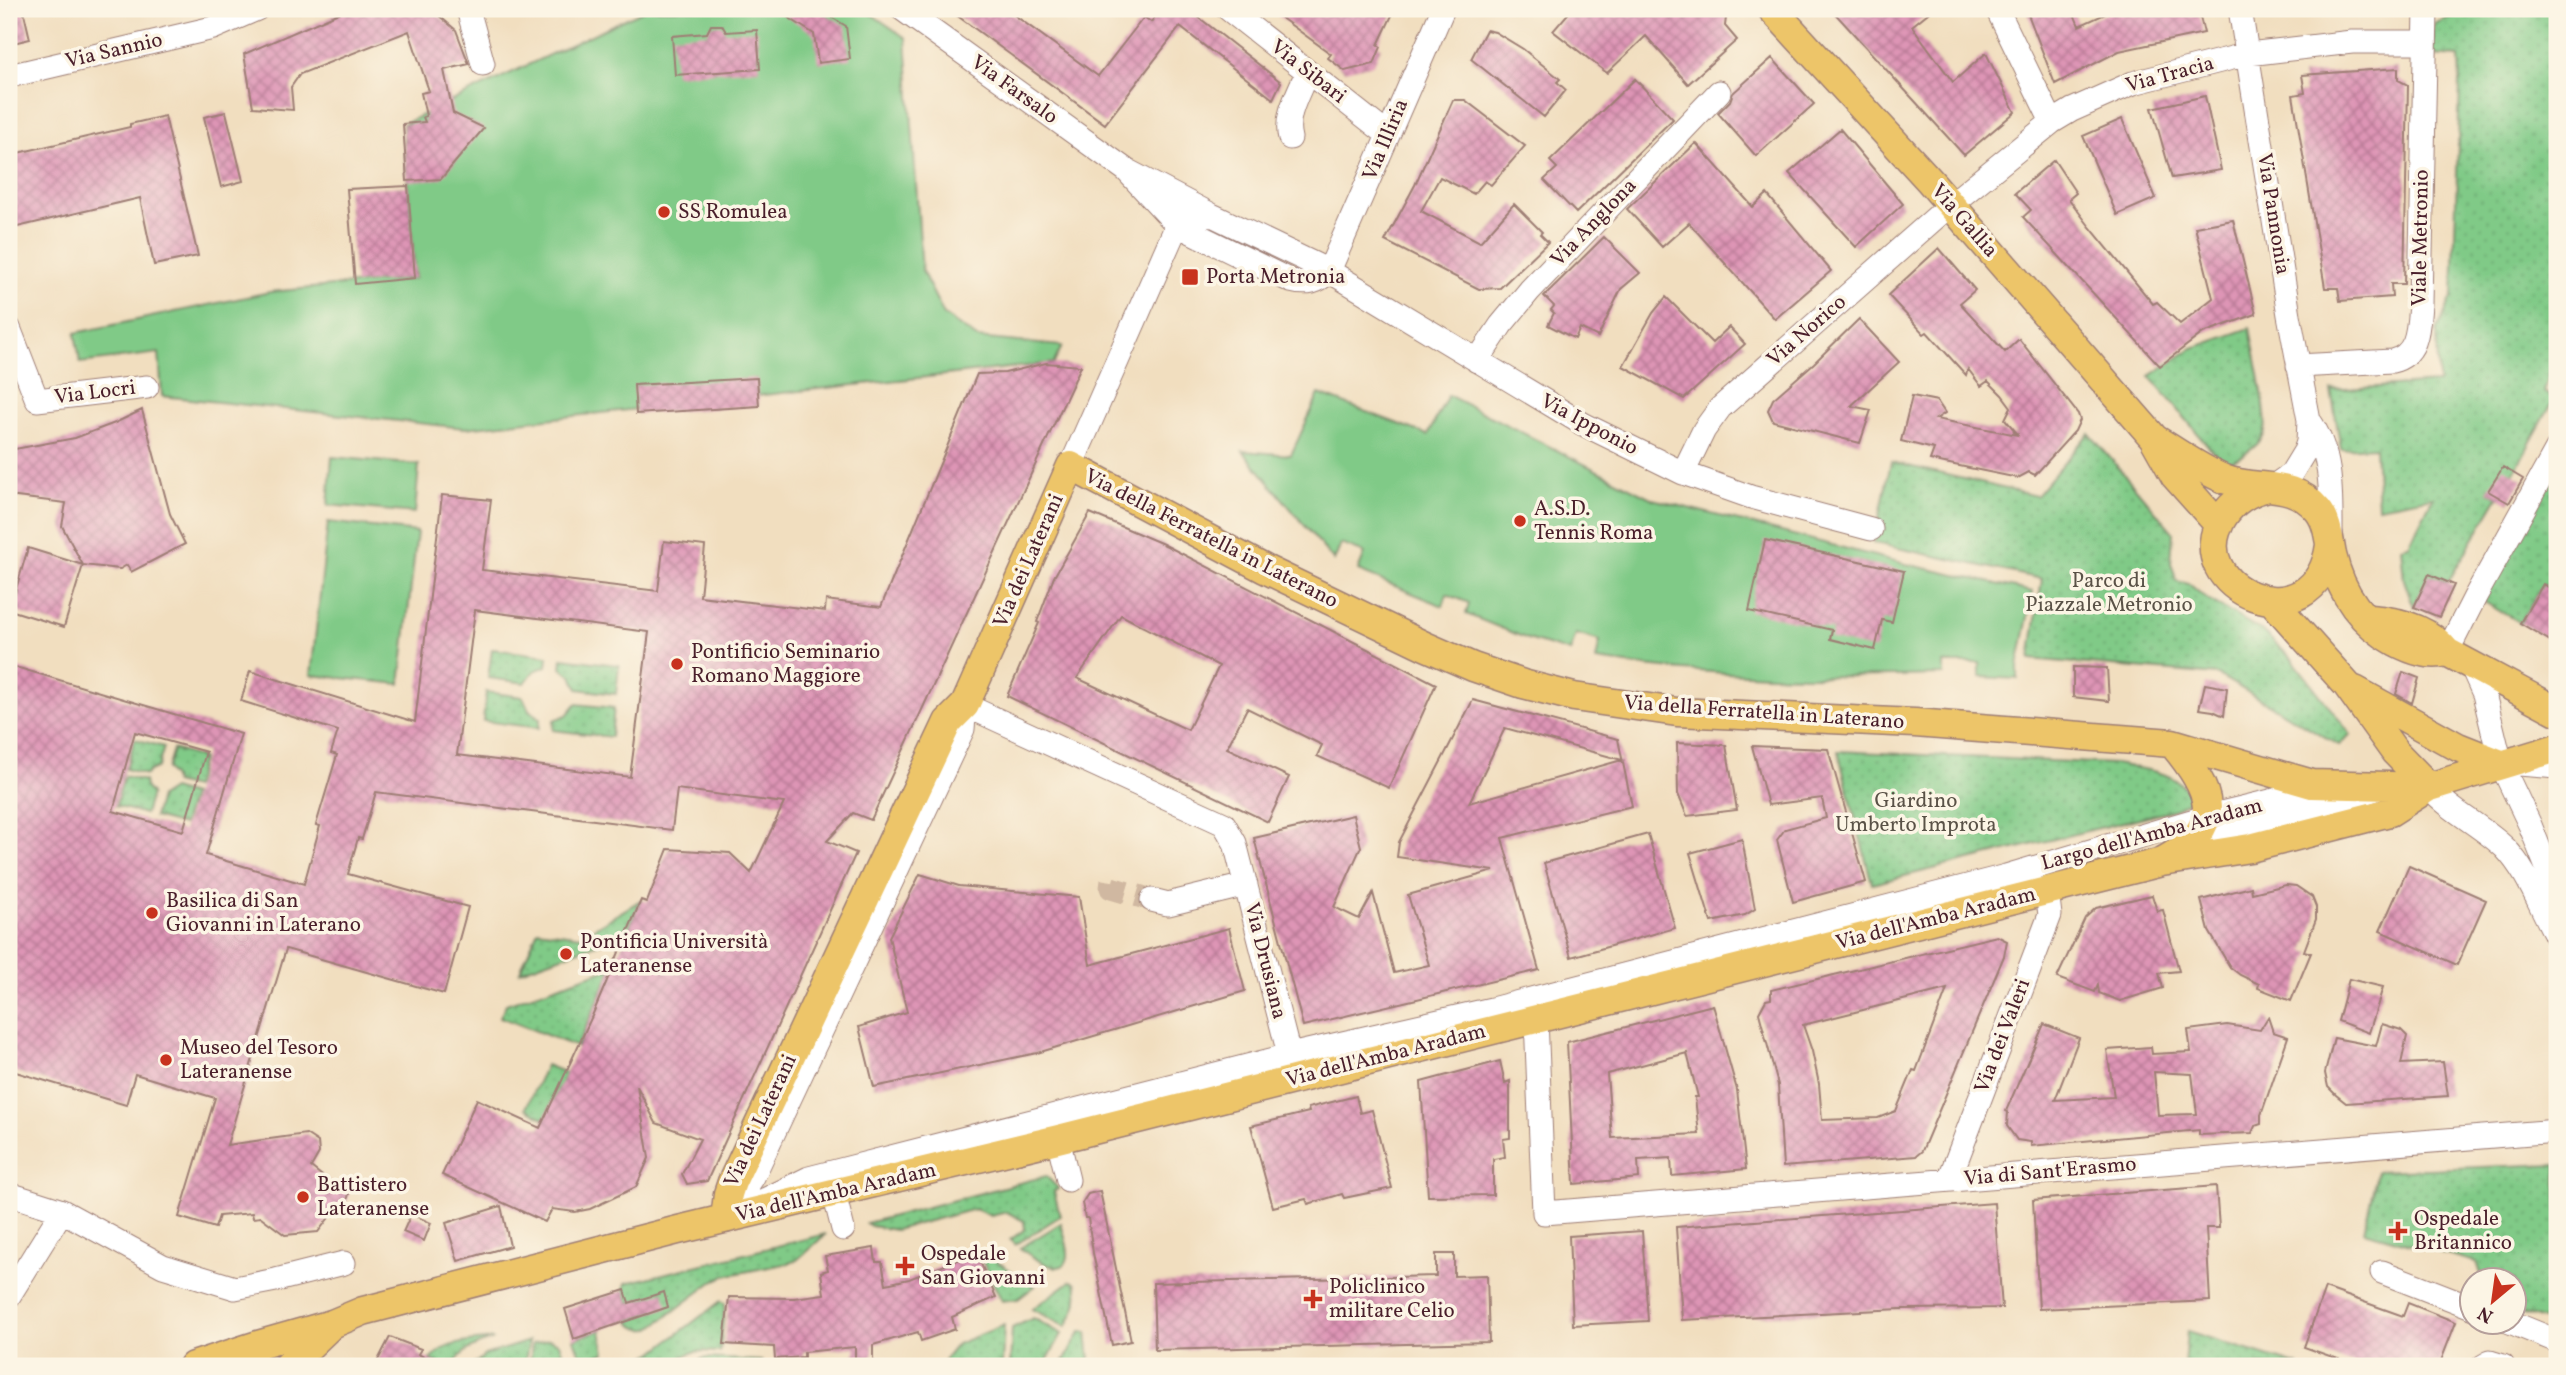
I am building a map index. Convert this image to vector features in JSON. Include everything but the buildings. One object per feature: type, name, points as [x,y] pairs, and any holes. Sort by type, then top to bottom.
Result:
[{"type":"main road","name":"Via Gallia","points":[[1772,9],[1950,205],[2152,437]]},
{"type":"main road","points":[[2152,437],[2227,480],[2294,491],[2318,509],[2327,526],[2344,591],[2363,618],[2381,633],[2415,640],[2430,654],[2459,659],[2557,711]]},
{"type":"main road","points":[[2152,437],[2175,476],[2218,525]]},
{"type":"main road","name":"Via dei Laterani","points":[[724,1219],[727,1194],[732,1182],[948,722],[965,705],[1071,466]]},
{"type":"main road","name":"Via della Ferratella in Laterano","points":[[1071,466],[1265,569],[1425,646],[1485,671],[1574,697],[1678,712],[1915,723],[2172,743]]},
{"type":"main road","points":[[2274,486],[2253,492],[2239,500],[2218,525],[2215,549],[2225,574],[2239,591],[2262,600],[2293,598],[2313,583],[2326,563],[2330,545]]},
{"type":"main road","points":[[2272,601],[2347,685],[2387,720],[2501,764]]},
{"type":"main road","points":[[2387,720],[2395,752],[2429,787]]},
{"type":"main road","points":[[2162,862],[2186,846],[2201,828],[2207,801],[2204,788],[2194,770],[2172,743]]},
{"type":"main road","name":"Largo dell'Amba Aradam","points":[[2172,743],[2300,782],[2334,786],[2373,786]]},
{"type":"main road","points":[[2373,786],[2429,787],[2557,748]]},
{"type":"main road","name":"Largo dell'Amba Aradam","points":[[2047,891],[2162,862],[2250,848],[2376,816],[2390,812],[2429,787]]},
{"type":"main road","name":"Via dell'Amba Aradam","points":[[194,1366],[373,1309],[724,1219],[831,1183],[1058,1139],[1293,1067],[1536,1019],[2047,891]]},
{"type":"main road","points":[[288,1366],[332,1324]]},
{"type":"street","name":"Via Sannio","points":[[9,76],[211,18],[257,9]]},
{"type":"street","points":[[468,9],[483,64]]},
{"type":"street","name":"Via Farsalo","points":[[902,9],[1126,170],[1329,271]]},
{"type":"street","name":"Via Sibari","points":[[1228,9],[1388,135]]},
{"type":"street","name":"Via Illiria","points":[[1329,271],[1443,9]]},
{"type":"street","points":[[1997,9],[2052,122]]},
{"type":"street","name":"Via Pannonia","points":[[2241,9],[2309,420]]},
{"type":"street","name":"Viale Metronio","points":[[2298,366],[2392,361],[2404,356],[2414,344],[2420,304],[2426,9]]},
{"type":"street","name":"Via Tracia","points":[[1950,205],[2052,122],[2092,99],[2133,83],[2248,54],[2352,42],[2425,42]]},
{"type":"street","points":[[1290,138],[1287,126],[1289,118],[1307,72]]},
{"type":"street","name":"Via Anglona","points":[[1477,361],[1501,325],[1530,290],[1719,92]]},
{"type":"street","name":"Via Farsalo","points":[[1126,170],[1177,225]]},
{"type":"street","name":"Via Norico","points":[[1683,473],[1704,430],[1720,408],[1950,205]]},
{"type":"street","points":[[1177,225],[1190,217],[1214,216]]},
{"type":"street","points":[[1177,225],[1291,281],[1312,283],[1323,278],[1329,271]]},
{"type":"street","name":"Via dei Laterani","points":[[1071,466],[1177,225]]},
{"type":"street","name":"Via Ipponio","points":[[1329,271],[1583,424],[1683,473],[1751,498],[1871,530]]},
{"type":"street","name":"Via Locri","points":[[9,328],[37,400],[147,387]]},
{"type":"street","points":[[2274,486],[2291,474],[2305,451],[2309,420]]},
{"type":"street","points":[[2309,420],[2322,444],[2327,465],[2331,500],[2330,545]]},
{"type":"street","points":[[2557,449],[2474,597],[2459,659],[2484,694],[2501,764],[2530,825],[2557,937]]},
{"type":"street","name":"Via Drusiana","points":[[965,705],[1224,824],[1235,843],[1293,1067]]},
{"type":"street","points":[[2501,764],[2557,767]]},
{"type":"street","name":"Largo dell'Amba Aradam","points":[[2006,876],[2205,817],[2334,786]]},
{"type":"street","name":"Largo dell'Amba Aradam","points":[[2162,862],[2210,840],[2373,786]]},
{"type":"street","points":[[2429,787],[2447,806],[2505,849],[2550,901]]},
{"type":"street","points":[[2530,825],[2557,837]]},
{"type":"street","name":"Largo dell'Amba Aradam","points":[[2006,876],[2047,891]]},
{"type":"street","name":"Via dell'Amba Aradam","points":[[831,1183],[1293,1067],[1492,1009],[2006,876]]},
{"type":"street","points":[[1152,900],[1168,904],[1246,885]]},
{"type":"street","name":"Via dei Valeri","points":[[1949,1180],[2050,915],[2047,891]]},
{"type":"street","name":"Via di Sant'Erasmo","points":[[1536,1019],[1544,1213],[2557,1131]]},
{"type":"street","points":[[1058,1139],[1068,1180]]},
{"type":"street","points":[[831,1183],[843,1229]]},
{"type":"street","points":[[9,1194],[62,1211],[163,1266],[235,1288],[344,1263]]},
{"type":"street","points":[[9,1296],[62,1211]]},
{"type":"street","points":[[2382,1272],[2458,1302]]},
{"type":"street","points":[[2528,1329],[2557,1341]]},
{"type":"street","points":[[2483,1366],[2490,1362],[2502,1366]]},
{"type":"green space","name":"SS Romulea","points":[[646,9],[864,9],[906,38],[922,271],[944,315],[977,338],[1062,346],[1054,363],[465,428],[162,396],[159,353],[80,363],[75,333],[270,292],[415,278],[403,124]]},
{"type":"green space","points":[[2460,9],[2557,9],[2557,362],[2553,362],[2544,392],[2555,398],[2513,474],[2489,491],[2498,497],[2448,582],[2429,575],[2414,607],[2404,580],[2401,547],[2409,545],[2433,497],[2378,507],[2375,447],[2341,449],[2331,390],[2438,383],[2437,330],[2453,295],[2460,82],[2459,57],[2433,55],[2434,24],[2460,13]]},
{"type":"green space","points":[[2250,328],[2263,397],[2265,431],[2254,448],[2224,465],[2150,376],[2193,348]]},
{"type":"green space","name":"A.S.D. Tennis Roma","points":[[1319,394],[1428,435],[1448,395],[1653,499],[1906,564],[2033,592],[2018,666],[2018,679],[1980,677],[1980,663],[1944,663],[1944,675],[1856,676],[1726,673],[1640,666],[1596,660],[1600,641],[1576,634],[1570,652],[1528,639],[1466,614],[1469,603],[1447,594],[1443,606],[1358,571],[1365,553],[1341,544],[1334,561],[1243,451],[1291,455]]},
{"type":"green space","name":"Parco di Piazzale Metronio","points":[[2089,433],[2173,532],[2171,563],[2177,581],[2189,584],[2208,600],[2261,630],[2292,659],[2351,735],[2339,745],[2218,675],[2030,659],[2042,579],[1874,543],[1891,462],[2036,496]]},
{"type":"green space","points":[[332,457],[419,465],[415,513],[328,505]]},
{"type":"green space","points":[[2557,462],[2557,592],[2543,584],[2520,623],[2481,600]]},
{"type":"green space","points":[[328,522],[417,532],[400,684],[311,675]]},
{"type":"green space","points":[[492,649],[548,656],[547,666],[534,671],[525,683],[488,678]]},
{"type":"green space","points":[[562,658],[619,665],[616,694],[578,689],[572,676],[561,668]]},
{"type":"green space","points":[[486,692],[523,697],[529,710],[540,718],[539,728],[483,721]]},
{"type":"green space","points":[[576,704],[614,708],[611,737],[553,730],[554,720],[567,715]]},
{"type":"green space","points":[[135,739],[164,747],[158,767],[146,775],[126,769]]},
{"type":"green space","points":[[173,749],[202,758],[194,788],[174,783],[167,769]]},
{"type":"green space","name":"Giardino Umberto Improta","points":[[1838,751],[2115,764],[2167,776],[2176,780],[2189,795],[2187,802],[2176,809],[1872,884]]},
{"type":"green space","points":[[124,776],[144,781],[151,794],[145,814],[116,806]]},
{"type":"green space","points":[[172,789],[192,795],[183,825],[154,817],[160,797]]},
{"type":"green space","points":[[641,900],[627,933],[520,971],[538,930],[581,936]]},
{"type":"green space","points":[[613,967],[577,1047],[500,1017],[506,1004]]},
{"type":"green space","points":[[546,1065],[566,1073],[545,1119],[526,1108]]},
{"type":"green space","points":[[2557,1164],[2557,1324],[2528,1315],[2528,1266],[2477,1266],[2476,1262],[2364,1231],[2377,1171]]},
{"type":"green space","points":[[1046,1176],[1058,1189],[1054,1191],[1060,1216],[1015,1245],[1010,1240],[1025,1229],[1024,1221],[1007,1212],[991,1216],[975,1209],[895,1230],[866,1223]]},
{"type":"green space","points":[[1061,1223],[1068,1256],[1060,1267],[1046,1264],[1020,1248]]},
{"type":"green space","points":[[826,1234],[797,1260],[715,1280],[650,1329],[636,1327],[627,1316],[633,1319],[644,1315],[639,1300],[629,1303],[624,1290],[626,1283]]},
{"type":"green space","points":[[979,1254],[985,1254],[1035,1286],[1018,1299],[1002,1301]]},
{"type":"green space","points":[[1071,1281],[1076,1283],[1077,1301],[1066,1327],[1032,1309]]},
{"type":"green space","points":[[721,1301],[725,1303],[720,1352],[690,1353],[677,1366],[628,1366],[630,1359],[645,1357],[654,1352]]},
{"type":"green space","points":[[1033,1318],[1062,1334],[1044,1366],[1010,1366],[1012,1328]]},
{"type":"green space","points":[[1004,1325],[1002,1366],[945,1364],[944,1360],[957,1344]]},
{"type":"green space","points":[[601,1330],[605,1353],[582,1360],[574,1339]]},
{"type":"green space","points":[[1081,1331],[1087,1332],[1090,1359],[1083,1366],[1067,1366],[1064,1361]]},
{"type":"green space","points":[[2187,1331],[2299,1366],[2184,1366]]},
{"type":"green space","points":[[493,1339],[465,1352],[453,1366],[442,1366],[431,1360],[450,1346]]},
{"type":"green space","points":[[549,1339],[559,1343],[567,1366],[530,1366],[532,1344]]},
{"type":"green space","points":[[529,1341],[524,1366],[472,1366],[485,1355]]},
{"type":"green space","points":[[701,1359],[761,1361],[766,1366],[697,1366]]},
{"type":"tunnel","points":[[1112,881],[1111,888],[1152,900]]},
{"type":"place","name":"SS Romulea","points":[[664,212]]},
{"type":"place","name":"Porta Metronia","points":[[1190,277]]},
{"type":"place","name":"A.S.D. Tennis Roma","points":[[1520,521]]},
{"type":"place","name":"Pontificio Seminario Romano Maggiore","points":[[677,664]]},
{"type":"place","name":"Basilica di San Giovanni in Laterano","points":[[152,913]]},
{"type":"place","name":"Pontificia Università Lateranense","points":[[566,954]]},
{"type":"place","name":"Museo del Tesoro Lateranense","points":[[166,1060]]},
{"type":"place","name":"Battistero Lateranense","points":[[303,1197]]},
{"type":"place","name":"Ospedale Britannico","points":[[2398,1231]]},
{"type":"place","name":"Ospedale San Giovanni","points":[[905,1266]]},
{"type":"place","name":"Policlinico militare Celio","points":[[1313,1299]]}]
